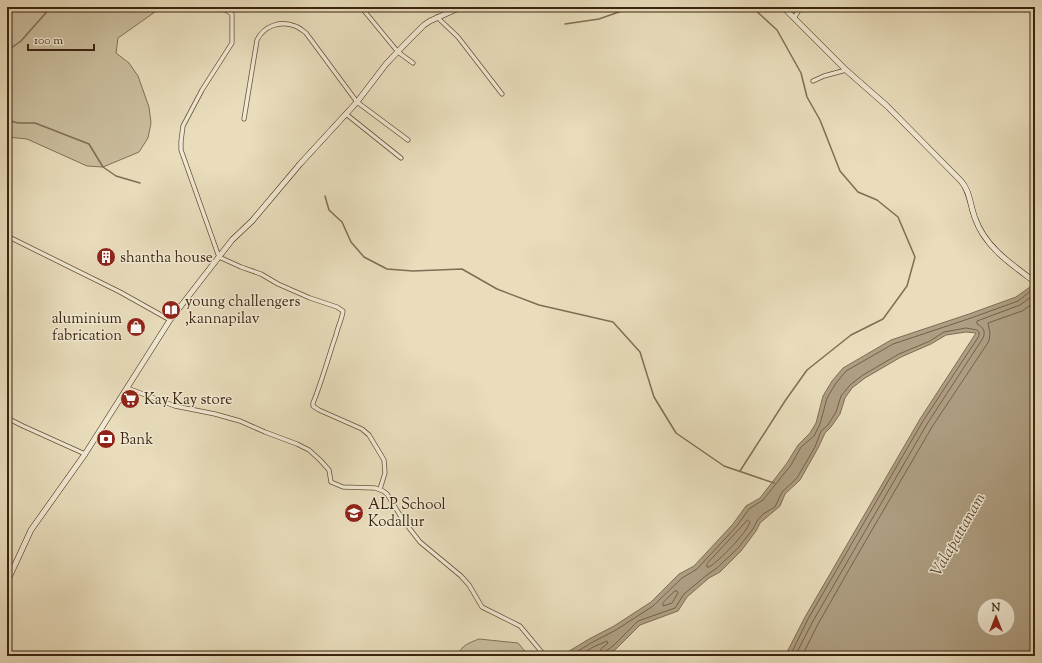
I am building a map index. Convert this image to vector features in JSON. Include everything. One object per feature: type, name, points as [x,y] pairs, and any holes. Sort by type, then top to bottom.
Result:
[{"type":"main road","points":[[7,582],[31,530],[85,454],[170,320],[219,257],[300,164],[357,102],[386,64],[424,25],[437,17],[461,7]]},
{"type":"main road","points":[[783,7],[846,70],[887,106],[965,186],[975,218],[982,234],[989,244],[1006,261],[1035,282]]},
{"type":"street","points":[[221,7],[232,14],[232,43],[199,96],[183,126],[180,141],[181,150],[219,257],[261,274],[278,284],[310,298],[337,307],[343,311],[342,319],[327,366],[323,371],[313,406],[362,429],[369,434],[384,460],[385,473],[380,489]]},
{"type":"street","points":[[360,7],[398,52],[413,63]]},
{"type":"street","points":[[794,18],[802,7]]},
{"type":"street","points":[[437,17],[458,37],[502,94]]},
{"type":"street","points":[[244,119],[257,40],[261,33],[272,25],[282,24],[295,26],[306,33],[357,102],[408,140]]},
{"type":"street","points":[[813,82],[824,76],[846,70]]},
{"type":"street","points":[[346,114],[400,158]]},
{"type":"street","points":[[7,236],[120,292],[170,320]]},
{"type":"street","points":[[127,388],[174,406],[215,414],[240,421],[297,444],[309,450],[329,470],[331,482],[343,487],[380,489],[386,494],[420,542],[461,576],[469,585],[482,607],[520,626],[546,656]]},
{"type":"street","points":[[7,418],[85,454]]},
{"type":"shaded area","points":[[7,7],[162,7],[118,38],[116,53],[129,63],[138,76],[149,107],[151,123],[148,138],[139,152],[103,167],[87,166],[27,139],[7,137]]},
{"type":"shaded area","points":[[479,639],[518,643],[529,656],[458,656],[463,647]]},
{"type":"water","name":"Valapattanam","points":[[1035,279],[1035,656],[785,656],[805,617],[920,419],[976,333],[966,332],[946,335],[931,344],[901,357],[865,378],[852,388],[845,398],[840,414],[825,433],[800,480],[785,494],[780,506],[760,523],[741,551],[720,572],[709,578],[687,597],[678,611],[640,625],[616,649],[606,656],[561,656],[614,626],[651,602],[679,574],[694,566],[733,524],[746,506],[760,498],[787,463],[798,445],[810,433],[816,423],[823,396],[832,381],[843,368],[891,340],[1016,297],[1030,287]]},
{"type":"waterway","points":[[7,51],[21,41],[51,7]]},
{"type":"waterway","points":[[565,24],[599,19],[633,7]]},
{"type":"waterway","points":[[740,471],[807,370],[851,335],[883,319],[907,286],[915,257],[898,217],[877,200],[858,192],[840,171],[820,120],[807,97],[801,73],[777,30],[752,7]]},
{"type":"waterway","points":[[7,120],[18,123],[35,123],[89,144],[103,167],[116,176],[140,183]]},
{"type":"waterway","points":[[325,196],[329,210],[342,222],[351,242],[364,257],[387,269],[413,271],[462,269],[497,289],[539,305],[613,322],[640,352],[654,397],[676,433],[724,466],[774,483]]},
{"type":"place","name":"shantha house","points":[[106,257]]},
{"type":"place","name":"young challengers ,kannapilav","points":[[171,310]]},
{"type":"place","name":"aluminium fabrication","points":[[136,327]]},
{"type":"place","name":"Kay Kay store","points":[[130,399]]},
{"type":"place","name":"Bank","points":[[106,439]]},
{"type":"place","name":"ALP School Kodallur","points":[[354,513]]}]
